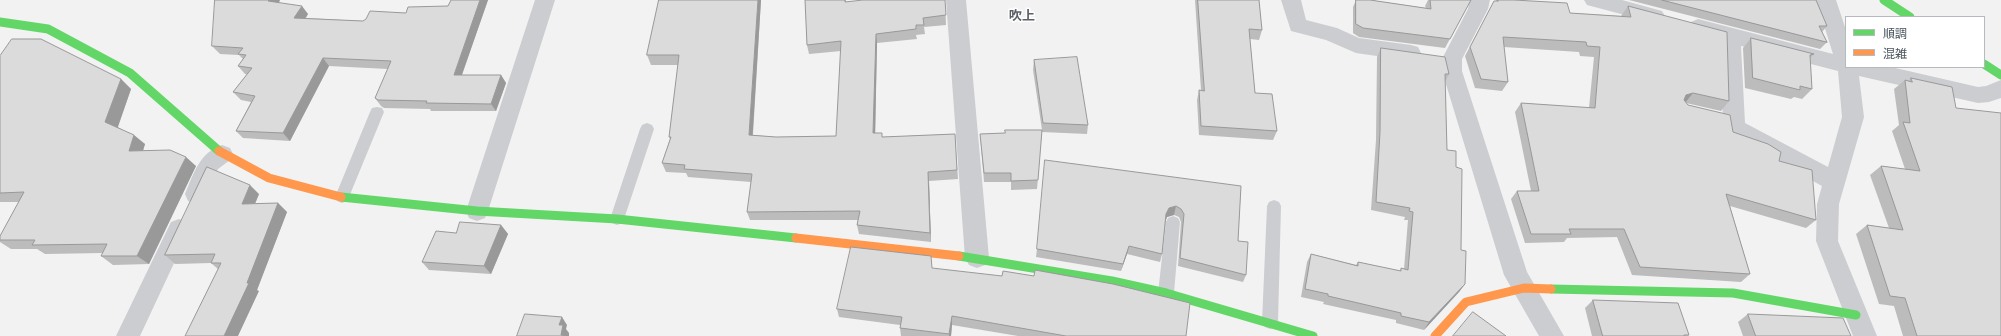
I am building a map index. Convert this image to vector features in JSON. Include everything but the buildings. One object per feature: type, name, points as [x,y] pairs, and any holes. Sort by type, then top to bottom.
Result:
[{"type":"street","points":[[477,211],[545,0]]},
{"type":"street","points":[[956,0],[977,258]]},
{"type":"street","points":[[1291,0],[1298,26],[1330,33],[1356,44],[1452,59]]},
{"type":"street","points":[[1480,0],[1478,9],[1452,59],[1452,72],[1516,275],[1552,336]]},
{"type":"street","points":[[1594,0],[1845,65]]},
{"type":"street","points":[[1826,0],[1845,58]]},
{"type":"street","points":[[1884,0],[1908,16]]},
{"type":"street","points":[[0,22],[48,28],[130,73],[222,154],[269,178],[342,197],[477,211],[617,219],[977,258],[1112,281],[1166,293],[1270,322],[1312,336]]},
{"type":"street","points":[[1731,36],[1727,118],[1734,128],[1835,182]]},
{"type":"street","points":[[1985,65],[2001,75]]},
{"type":"street","points":[[1847,68],[1853,117],[1828,204],[1826,241],[1865,336]]},
{"type":"street","points":[[1860,68],[1978,95],[1989,94],[2001,88]]},
{"type":"street","points":[[128,336],[210,163],[222,154]]},
{"type":"street","points":[[1435,336],[1466,302],[1524,288],[1733,293],[1856,315]]},
{"type":"lane","points":[[342,197],[377,112]]},
{"type":"lane","points":[[617,219],[647,130]]},
{"type":"lane","points":[[1270,322],[1274,206]]},
{"type":"lane","points":[[1166,293],[1173,222]]},
{"type":"traffic: fast","points":[[1884,0],[1908,16]]},
{"type":"traffic: fast","points":[[0,22],[48,29],[130,73],[219,151]]},
{"type":"traffic: fast","points":[[1985,65],[2001,75]]},
{"type":"traffic: fast","points":[[341,197],[477,211],[617,219],[796,238]]},
{"type":"traffic: fast","points":[[959,256],[1112,281],[1166,293],[1313,336]]},
{"type":"traffic: fast","points":[[1551,289],[1733,293],[1856,315]]},
{"type":"traffic: slow","points":[[219,151],[269,178],[341,197]]},
{"type":"traffic: slow","points":[[796,238],[959,256]]},
{"type":"traffic: slow","points":[[1435,336],[1466,302],[1524,288],[1551,289]]},
{"type":"district","name":"吹上","points":[[1022,16]]}]
